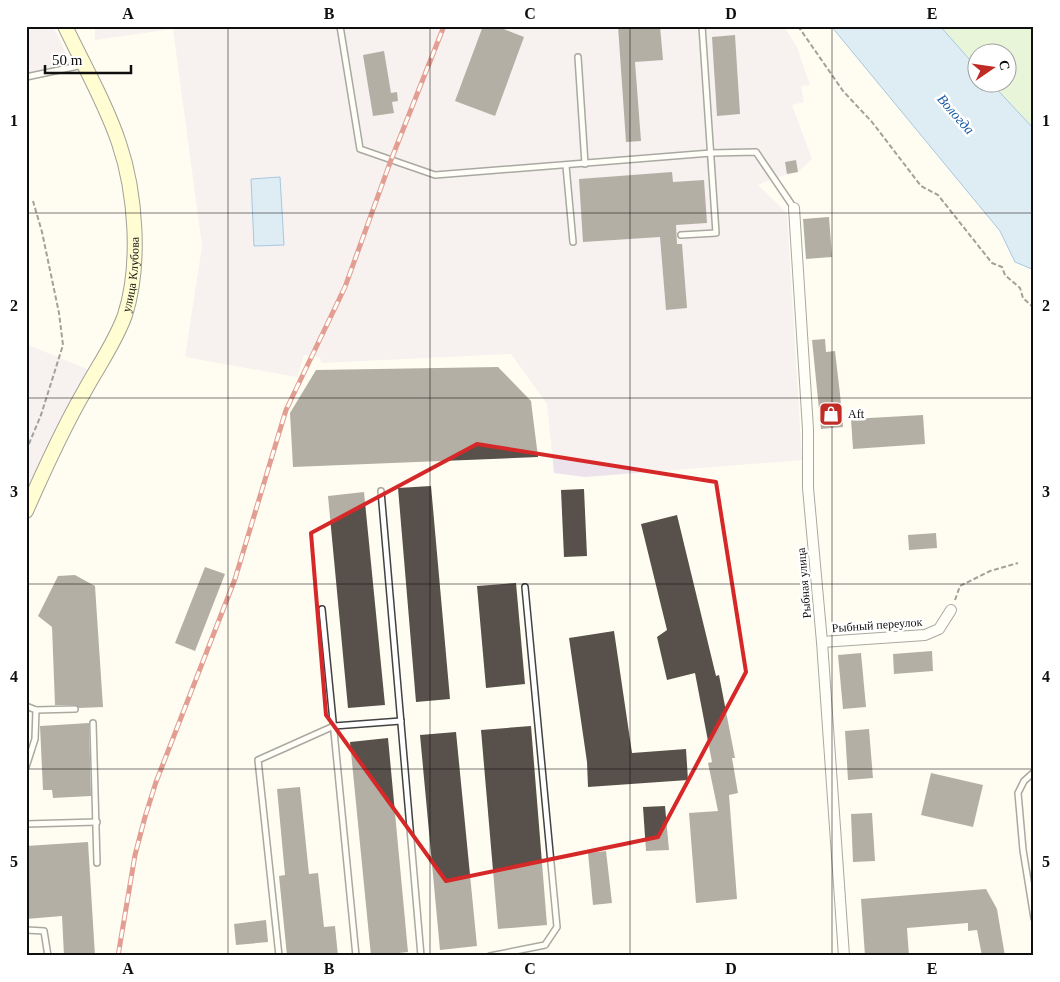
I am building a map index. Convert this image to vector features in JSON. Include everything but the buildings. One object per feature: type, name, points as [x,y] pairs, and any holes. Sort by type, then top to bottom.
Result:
[{"type":"main road","name":"улица Клубова","points":[[26,511],[56,443],[116,336],[124,315],[130,289],[134,257],[133,219],[125,164],[119,143],[65,26]]},
{"type":"street","name":"Рыбная улица","points":[[794,208],[808,429],[808,488],[822,642],[844,956]]},
{"type":"street","name":"Рыбный переулок","points":[[822,642],[926,635],[939,629],[951,610]]},
{"type":"lane","points":[[340,26],[360,148],[434,175],[711,153],[756,152],[794,208]]},
{"type":"lane","points":[[681,236],[716,233],[702,26]]},
{"type":"lane","points":[[578,57],[585,164]]},
{"type":"lane","points":[[26,77],[84,65]]},
{"type":"lane","points":[[566,166],[573,242]]},
{"type":"lane","points":[[380,491],[421,956]]},
{"type":"lane","points":[[490,956],[545,944],[557,928],[525,586]]},
{"type":"lane","points":[[322,609],[356,956]]},
{"type":"lane","points":[[26,706],[36,710],[75,709]]},
{"type":"lane","points":[[26,768],[35,739],[36,710]]},
{"type":"lane","points":[[279,956],[258,760],[334,726],[401,722]]},
{"type":"lane","points":[[93,723],[97,863]]},
{"type":"lane","points":[[1034,772],[1024,781],[1018,793],[1023,850],[1034,918]]},
{"type":"lane","points":[[26,824],[97,822]]},
{"type":"lane","points":[[26,930],[44,931],[48,956]]},
{"type":"path","points":[[798,26],[843,91],[872,122],[921,186],[938,195],[992,263],[1002,267],[1005,275],[1020,288],[1023,298],[1034,308]]},
{"type":"path","points":[[26,451],[41,414],[63,345],[59,313],[42,232],[33,201]]},
{"type":"path","points":[[951,610],[960,586],[990,571],[1018,563]]},
{"type":"highlighted area","points":[[477,444],[716,482],[746,672],[658,837],[446,881],[326,715],[311,533]]},
{"type":"shaded area","points":[[26,26],[53,26],[71,64],[26,73]]},
{"type":"shaded area","points":[[95,26],[784,26],[797,47],[810,85],[801,86],[804,102],[792,105],[812,159],[798,172],[774,178],[758,185],[787,213],[802,460],[585,477],[554,473],[547,404],[511,354],[321,363],[320,357],[304,355],[297,377],[185,357],[202,246],[173,29],[95,40]]},
{"type":"shaded area","points":[[26,344],[92,371],[26,496]]},
{"type":"green space","points":[[940,26],[1034,26],[1034,129],[999,92],[1018,92],[1018,42],[968,42],[968,58]]},
{"type":"water","name":"Вологда","points":[[831,26],[940,26],[968,58],[968,92],[999,92],[1034,129],[1034,270],[1015,262],[1000,231]]},
{"type":"water","points":[[280,177],[284,245],[254,246],[251,179]]},
{"type":"railway","points":[[118,956],[135,855],[145,817],[156,782],[235,579],[286,410],[345,287],[391,160],[444,26]]},
{"type":"place","name":"Aft","points":[[831,414]]}]
